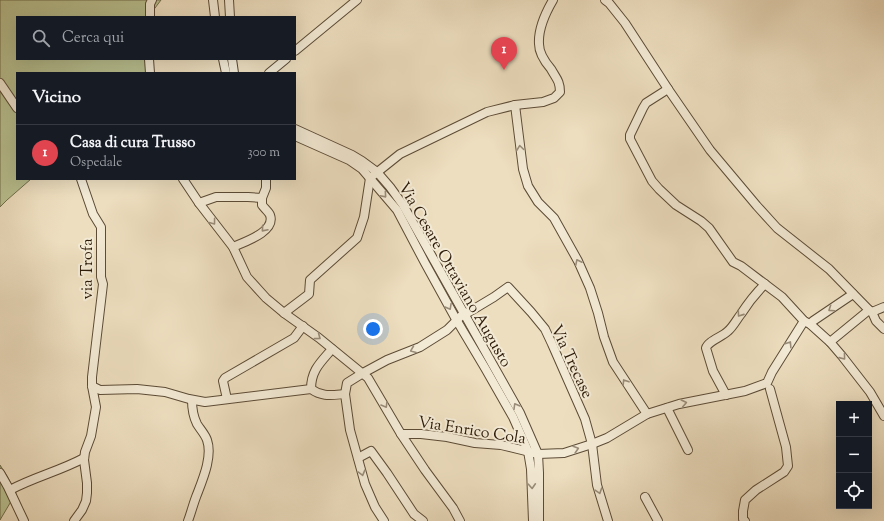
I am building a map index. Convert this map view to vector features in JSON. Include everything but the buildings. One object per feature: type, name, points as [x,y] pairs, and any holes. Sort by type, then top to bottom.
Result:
[{"type":"street","points":[[150,16],[150,4],[152,0]]},
{"type":"street","points":[[213,0],[215,16]]},
{"type":"street","points":[[229,0],[230,16]]},
{"type":"street","points":[[296,50],[357,0]]},
{"type":"street","points":[[284,313],[309,294],[310,280],[357,238],[364,217],[370,178],[377,172],[400,154],[486,112],[515,105],[543,102],[554,98],[560,92],[558,80],[543,58],[539,45],[539,34],[553,0]]},
{"type":"street","points":[[605,0],[625,23],[710,150],[757,206],[777,228],[829,270],[871,311],[876,321],[884,329]]},
{"type":"street","points":[[150,60],[150,72]]},
{"type":"street","points":[[223,60],[226,72]]},
{"type":"street","points":[[232,60],[234,72]]},
{"type":"street","points":[[270,72],[285,60]]},
{"type":"street","points":[[0,83],[16,107]]},
{"type":"street","points":[[668,89],[646,103],[630,135],[630,139],[652,181],[659,190],[676,205],[709,228],[733,262],[741,266],[782,297],[807,323],[830,342],[870,392],[884,416]]},
{"type":"street","points":[[515,105],[523,169],[528,186],[538,202],[554,218],[578,261],[594,300],[604,338],[613,362],[647,414]]},
{"type":"street","name":"Via Cesare Ottaviano Augusto","points":[[296,129],[362,161],[377,172],[390,187],[403,205],[520,413],[538,454]]},
{"type":"street","name":"Via Cesare Ottaviano Augusto","points":[[296,136],[349,160],[362,169],[397,210],[457,321],[513,417],[528,451],[531,469],[533,521]]},
{"type":"street","name":"via Trofa","points":[[81,180],[91,208],[101,227],[100,271],[103,284],[95,346],[92,386],[96,407],[91,436],[84,458]]},
{"type":"street","name":"Via Enrico Cola","points":[[184,180],[198,203],[233,247],[247,277],[266,298],[319,338],[368,378],[401,434],[421,434],[447,437],[538,454],[564,453],[607,438],[647,414],[679,404],[745,391],[767,383],[772,372],[807,323]]},
{"type":"street","points":[[233,247],[261,234],[268,227],[271,221],[270,214],[262,206],[262,198],[266,188],[266,180]]},
{"type":"street","points":[[198,203],[216,197],[262,198]]},
{"type":"street","points":[[726,395],[712,371],[706,348],[707,345],[729,331],[754,296],[765,284]]},
{"type":"street","name":"Via Trecase","points":[[464,313],[469,312],[494,297],[508,286],[544,329],[552,344],[584,419],[592,444],[597,485],[608,521]]},
{"type":"street","points":[[807,323],[813,321],[853,294]]},
{"type":"street","points":[[830,342],[871,311],[884,306]]},
{"type":"street","points":[[384,521],[375,507],[365,484],[350,430],[345,394],[347,383],[387,360],[420,347],[446,330],[464,313]]},
{"type":"street","points":[[227,399],[223,379],[294,338],[302,326]]},
{"type":"street","points":[[311,389],[311,383],[315,370],[332,349]]},
{"type":"street","points":[[92,386],[100,390],[137,389],[205,402],[311,389],[322,395],[345,394]]},
{"type":"street","points":[[745,521],[743,511],[745,500],[756,490],[784,472],[788,466],[786,447],[770,390]]},
{"type":"street","points":[[188,521],[202,481],[208,452],[208,441],[194,417],[192,400]]},
{"type":"street","points":[[667,408],[688,450]]},
{"type":"street","points":[[401,434],[453,508],[460,521]]},
{"type":"street","points":[[358,458],[371,451],[414,514],[423,521]]},
{"type":"street","points":[[538,454],[539,521]]},
{"type":"street","points":[[6,487],[28,482],[71,465],[84,458],[87,483],[86,501],[82,510],[74,521]]},
{"type":"street","points":[[0,473],[24,521]]},
{"type":"street","points":[[645,497],[658,521]]},
{"type":"green space","points":[[0,0],[161,0],[152,12],[152,16],[16,16],[16,60],[151,60],[151,72],[16,72],[16,180],[30,180],[0,207]]},
{"type":"green space","points":[[0,465],[16,493],[0,520]]},
{"type":"place","name":"Casa di cura Trusso","points":[[504,70]]}]
